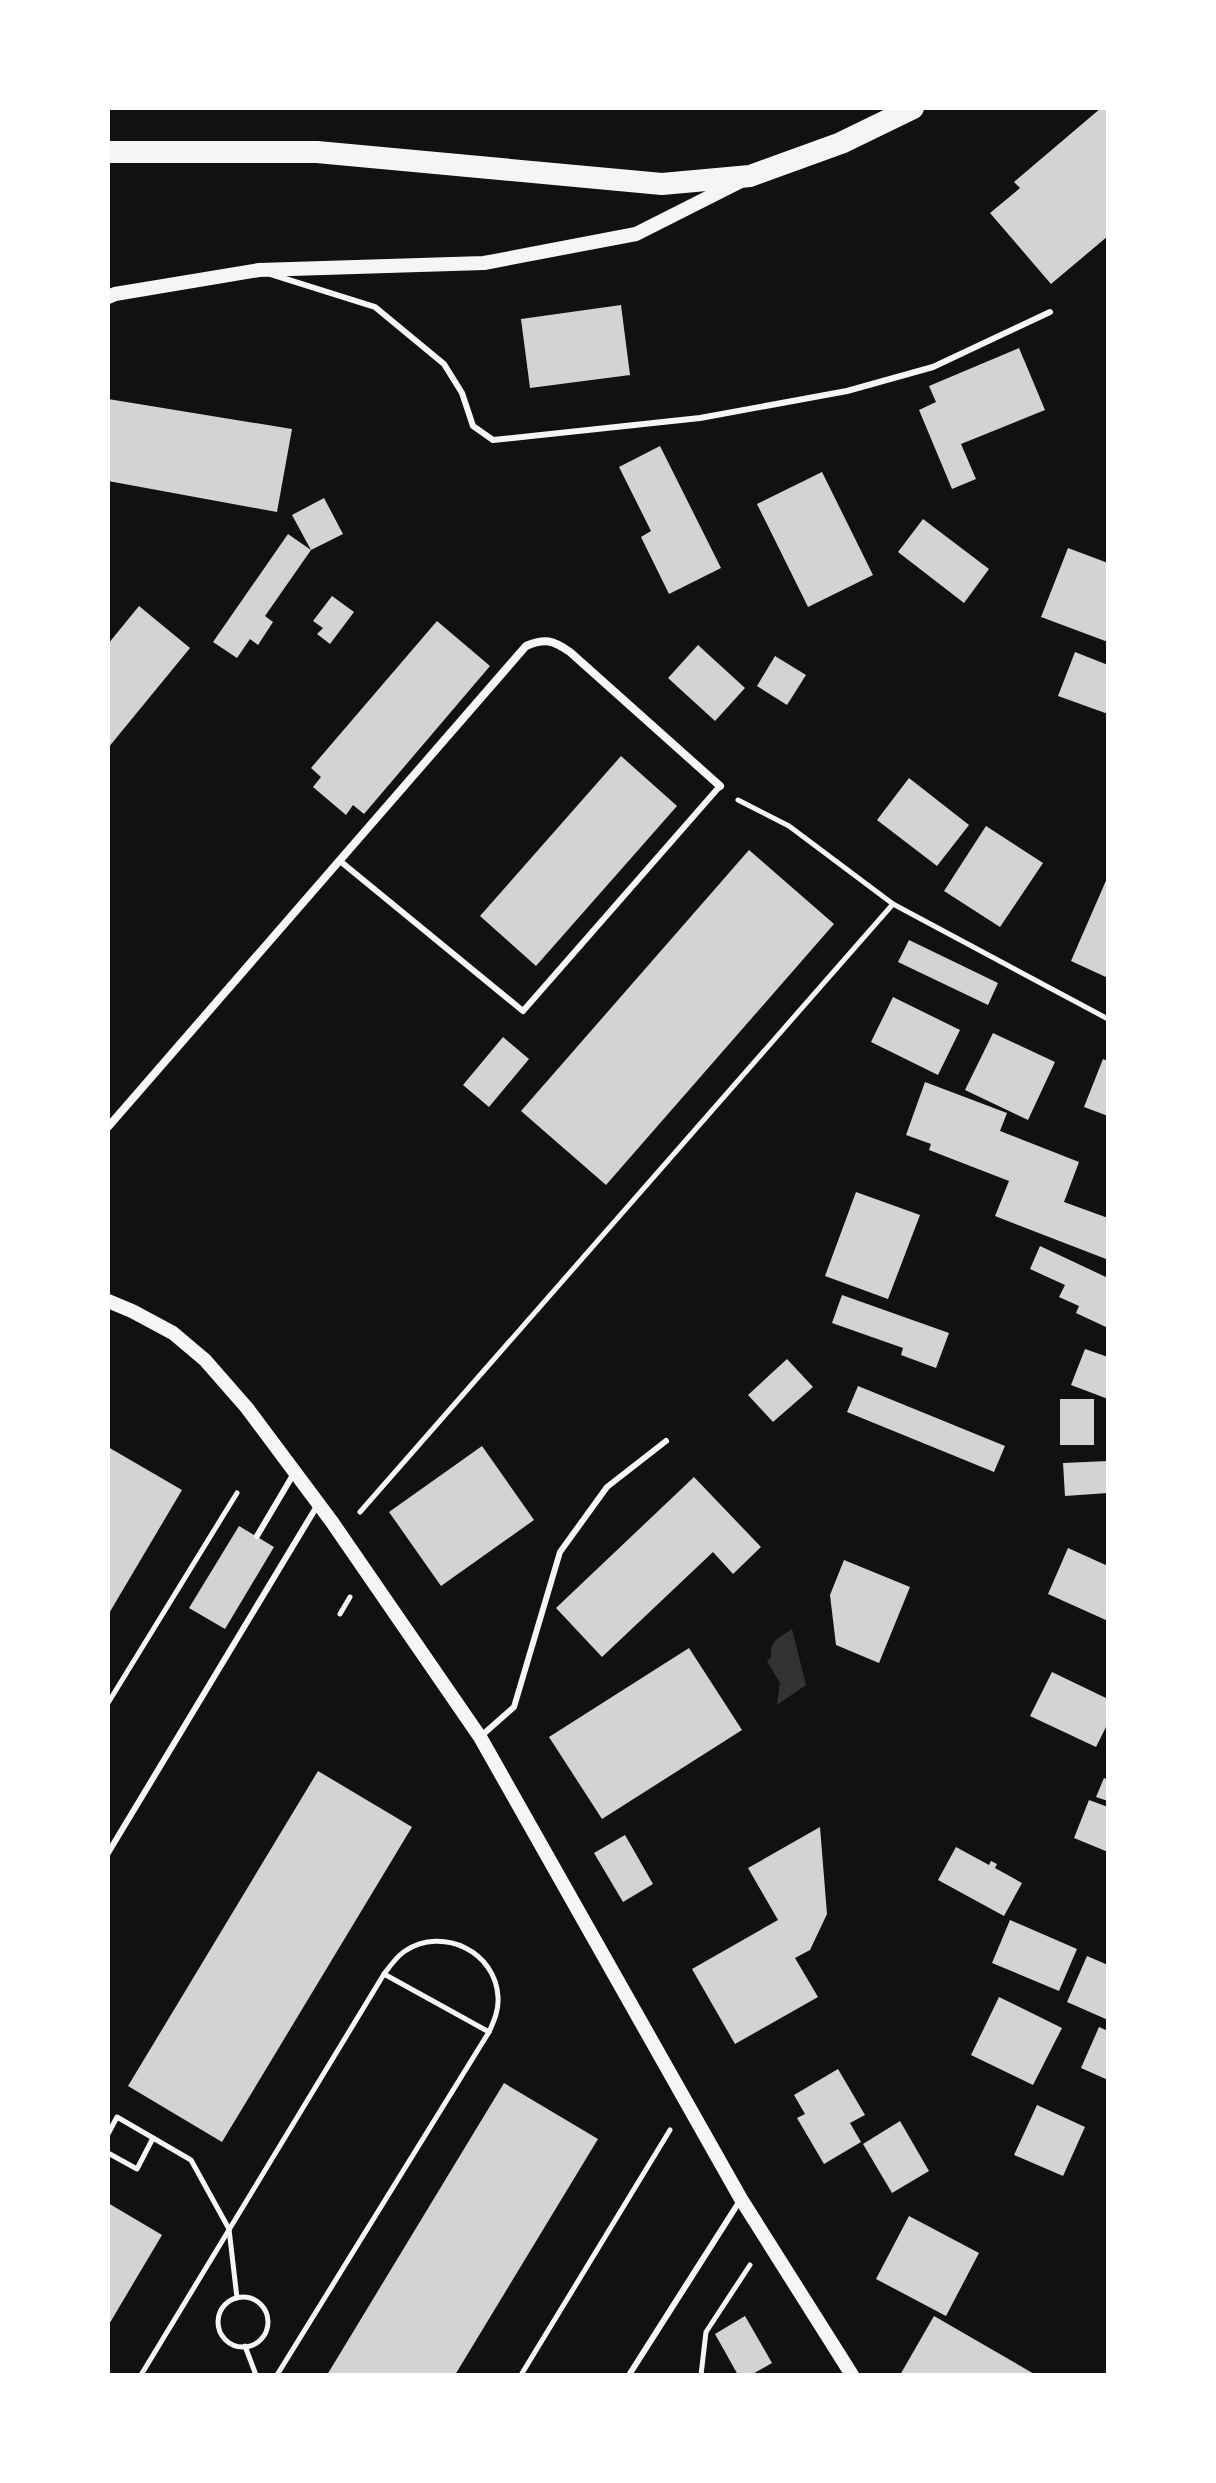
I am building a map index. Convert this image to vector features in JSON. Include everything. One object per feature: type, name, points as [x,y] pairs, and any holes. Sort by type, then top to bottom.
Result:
[{"type":"highway","points":[[108,152],[317,152],[662,184],[750,176],[841,143],[913,108]]},
{"type":"street","points":[[108,297],[259,270],[484,263],[529,255],[636,234],[750,176]]},
{"type":"street","points":[[108,1127],[526,646],[541,640],[554,641],[570,652],[720,786]]},
{"type":"street","points":[[108,1301],[173,1333],[205,1360],[247,1408],[341,1534],[480,1737],[741,2199],[852,2375]]},
{"type":"lane","points":[[259,270],[375,307],[444,364],[462,393],[473,426],[493,440],[700,418],[847,391],[933,367],[1050,312]]},
{"type":"lane","points":[[340,861],[523,1011],[720,786]]},
{"type":"lane","points":[[480,1737],[514,1707],[560,1552],[607,1487],[666,1441]]},
{"type":"lane","points":[[257,1536],[295,1472]]},
{"type":"lane","points":[[108,1853],[319,1503]]},
{"type":"lane","points":[[629,2375],[741,2199]]},
{"type":"path","points":[[738,800],[789,826],[893,904],[1108,1019]]},
{"type":"path","points":[[341,1534],[893,904]]},
{"type":"path","points":[[108,1703],[237,1493]]},
{"type":"path","points":[[141,2375],[384,1974],[404,1951],[439,1941],[457,1943],[473,1951],[486,1964],[495,1980],[499,1998],[497,2015],[277,2375]]},
{"type":"path","points":[[384,1974],[489,2032]]},
{"type":"path","points":[[108,2134],[117,2117],[191,2160],[229,2229],[237,2298]]},
{"type":"path","points":[[108,2153],[137,2169],[153,2138]]},
{"type":"path","points":[[521,2375],[663,2143]]},
{"type":"path","points":[[701,2375],[706,2332],[739,2282]]},
{"type":"path","points":[[245,2297],[260,2304],[267,2317],[265,2333],[253,2345],[245,2346],[229,2342],[219,2329],[224,2305],[245,2297]]},
{"type":"path","points":[[245,2346],[256,2375]]},
{"type":"shaded area","points":[[792,1629],[806,1685],[777,1705],[780,1683],[767,1661],[774,1643]]},
{"type":"building","points":[[1101,108],[1108,108],[1108,236],[1051,284],[990,213],[1020,188],[1014,182]]},
{"type":"building","points":[[621,305],[630,375],[530,388],[521,319]]},
{"type":"building","points":[[1019,348],[1045,410],[961,444],[976,479],[952,489],[919,410],[936,402],[929,386]]},
{"type":"building","points":[[108,399],[292,429],[277,512],[108,481]]},
{"type":"building","points":[[660,446],[721,568],[669,594],[641,537],[651,531],[619,467]]},
{"type":"building","points":[[822,472],[873,575],[808,607],[757,504]]},
{"type":"building","points":[[324,498],[343,534],[311,550],[292,515]]},
{"type":"building","points":[[923,519],[989,569],[964,603],[898,552]]},
{"type":"building","points":[[288,534],[311,550],[265,616],[273,622],[258,645],[250,639],[237,658],[213,642]]},
{"type":"building","points":[[1068,548],[1108,563],[1108,642],[1041,617]]},
{"type":"building","points":[[332,596],[354,612],[330,644],[317,634],[323,628],[313,621]]},
{"type":"building","points":[[139,606],[190,648],[108,748],[108,644]]},
{"type":"building","points":[[437,621],[490,666],[364,814],[353,805],[346,815],[313,787],[321,777],[311,768]]},
{"type":"building","points":[[698,645],[745,688],[715,721],[668,678]]},
{"type":"building","points":[[1075,652],[1108,665],[1108,714],[1058,696]]},
{"type":"building","points":[[775,656],[806,675],[787,705],[757,686]]},
{"type":"building","points":[[621,756],[677,806],[536,966],[480,916]]},
{"type":"building","points":[[909,778],[969,825],[937,866],[877,820]]},
{"type":"building","points":[[986,826],[1043,863],[1000,927],[944,891]]},
{"type":"building","points":[[749,850],[834,924],[606,1185],[521,1111]]},
{"type":"building","points":[[1108,876],[1108,978],[1071,961]]},
{"type":"building","points":[[909,940],[998,983],[988,1005],[898,962]]},
{"type":"building","points":[[893,997],[960,1030],[938,1075],[871,1042]]},
{"type":"building","points":[[993,1033],[1055,1062],[1028,1120],[965,1090]]},
{"type":"building","points":[[503,1037],[529,1059],[489,1107],[463,1085]]},
{"type":"building","points":[[1103,1059],[1108,1061],[1108,1116],[1084,1107]]},
{"type":"building","points":[[925,1082],[1007,1113],[1000,1131],[1079,1162],[1064,1202],[1108,1218],[1106,1259],[995,1216],[1009,1181],[929,1150],[931,1144],[906,1135]]},
{"type":"building","points":[[856,1192],[920,1215],[888,1299],[825,1276]]},
{"type":"building","points":[[1040,1246],[1108,1278],[1108,1328],[1076,1313],[1079,1306],[1059,1297],[1065,1285],[1030,1269]]},
{"type":"building","points":[[842,1295],[949,1333],[936,1368],[901,1355],[903,1348],[832,1323]]},
{"type":"building","points":[[1085,1349],[1108,1357],[1108,1399],[1071,1385]]},
{"type":"building","points":[[787,1359],[813,1387],[773,1422],[748,1395]]},
{"type":"building","points":[[858,1386],[1005,1446],[994,1472],[847,1412]]},
{"type":"building","points":[[1060,1399],[1094,1399],[1094,1445],[1060,1445]]},
{"type":"building","points":[[482,1446],[534,1520],[441,1586],[389,1512]]},
{"type":"building","points":[[108,1447],[182,1490],[108,1615]]},
{"type":"building","points":[[1108,1461],[1108,1493],[1065,1496],[1063,1463]]},
{"type":"building","points":[[694,1477],[761,1547],[733,1574],[713,1552],[602,1657],[556,1608]]},
{"type":"building","points":[[239,1526],[274,1547],[225,1629],[189,1608]]},
{"type":"building","points":[[1068,1548],[1108,1566],[1108,1621],[1048,1594]]},
{"type":"building","points":[[844,1560],[910,1587],[879,1663],[836,1645],[830,1595]]},
{"type":"building","points":[[689,1648],[742,1730],[602,1819],[549,1737]]},
{"type":"building","points":[[1052,1672],[1108,1699],[1108,1723],[1096,1747],[1030,1716]]},
{"type":"building","points":[[318,1771],[412,1827],[222,2142],[128,2086]]},
{"type":"building","points":[[1104,1778],[1108,1780],[1108,1801],[1096,1797]]},
{"type":"building","points":[[1089,1800],[1108,1807],[1108,1852],[1074,1838]]},
{"type":"building","points":[[820,1827],[827,1914],[810,1950],[795,1958],[818,1997],[735,2044],[692,1969],[778,1920],[748,1868]]},
{"type":"building","points":[[625,1835],[653,1884],[623,1902],[594,1853]]},
{"type":"building","points":[[956,1847],[989,1865],[991,1861],[997,1864],[995,1868],[1022,1883],[1004,1916],[938,1880]]},
{"type":"building","points":[[1010,1920],[1077,1949],[1059,1991],[992,1963]]},
{"type":"building","points":[[1087,1956],[1108,1965],[1108,2020],[1067,2002]]},
{"type":"building","points":[[999,1997],[1062,2028],[1033,2085],[971,2055]]},
{"type":"building","points":[[1099,2027],[1108,2031],[1108,2080],[1081,2068]]},
{"type":"building","points":[[838,2069],[865,2115],[850,2123],[861,2142],[824,2164],[797,2118],[805,2114],[794,2095]]},
{"type":"building","points":[[504,2083],[598,2139],[455,2375],[327,2375]]},
{"type":"building","points":[[1037,2105],[1085,2127],[1063,2176],[1014,2155]]},
{"type":"building","points":[[900,2121],[929,2171],[892,2193],[863,2144]]},
{"type":"building","points":[[108,2203],[162,2235],[108,2326]]},
{"type":"building","points":[[909,2216],[979,2253],[946,2316],[876,2279]]},
{"type":"building","points":[[745,2316],[772,2363],[751,2375],[738,2375],[715,2334]]},
{"type":"building","points":[[934,2316],[1036,2375],[900,2375]]}]
